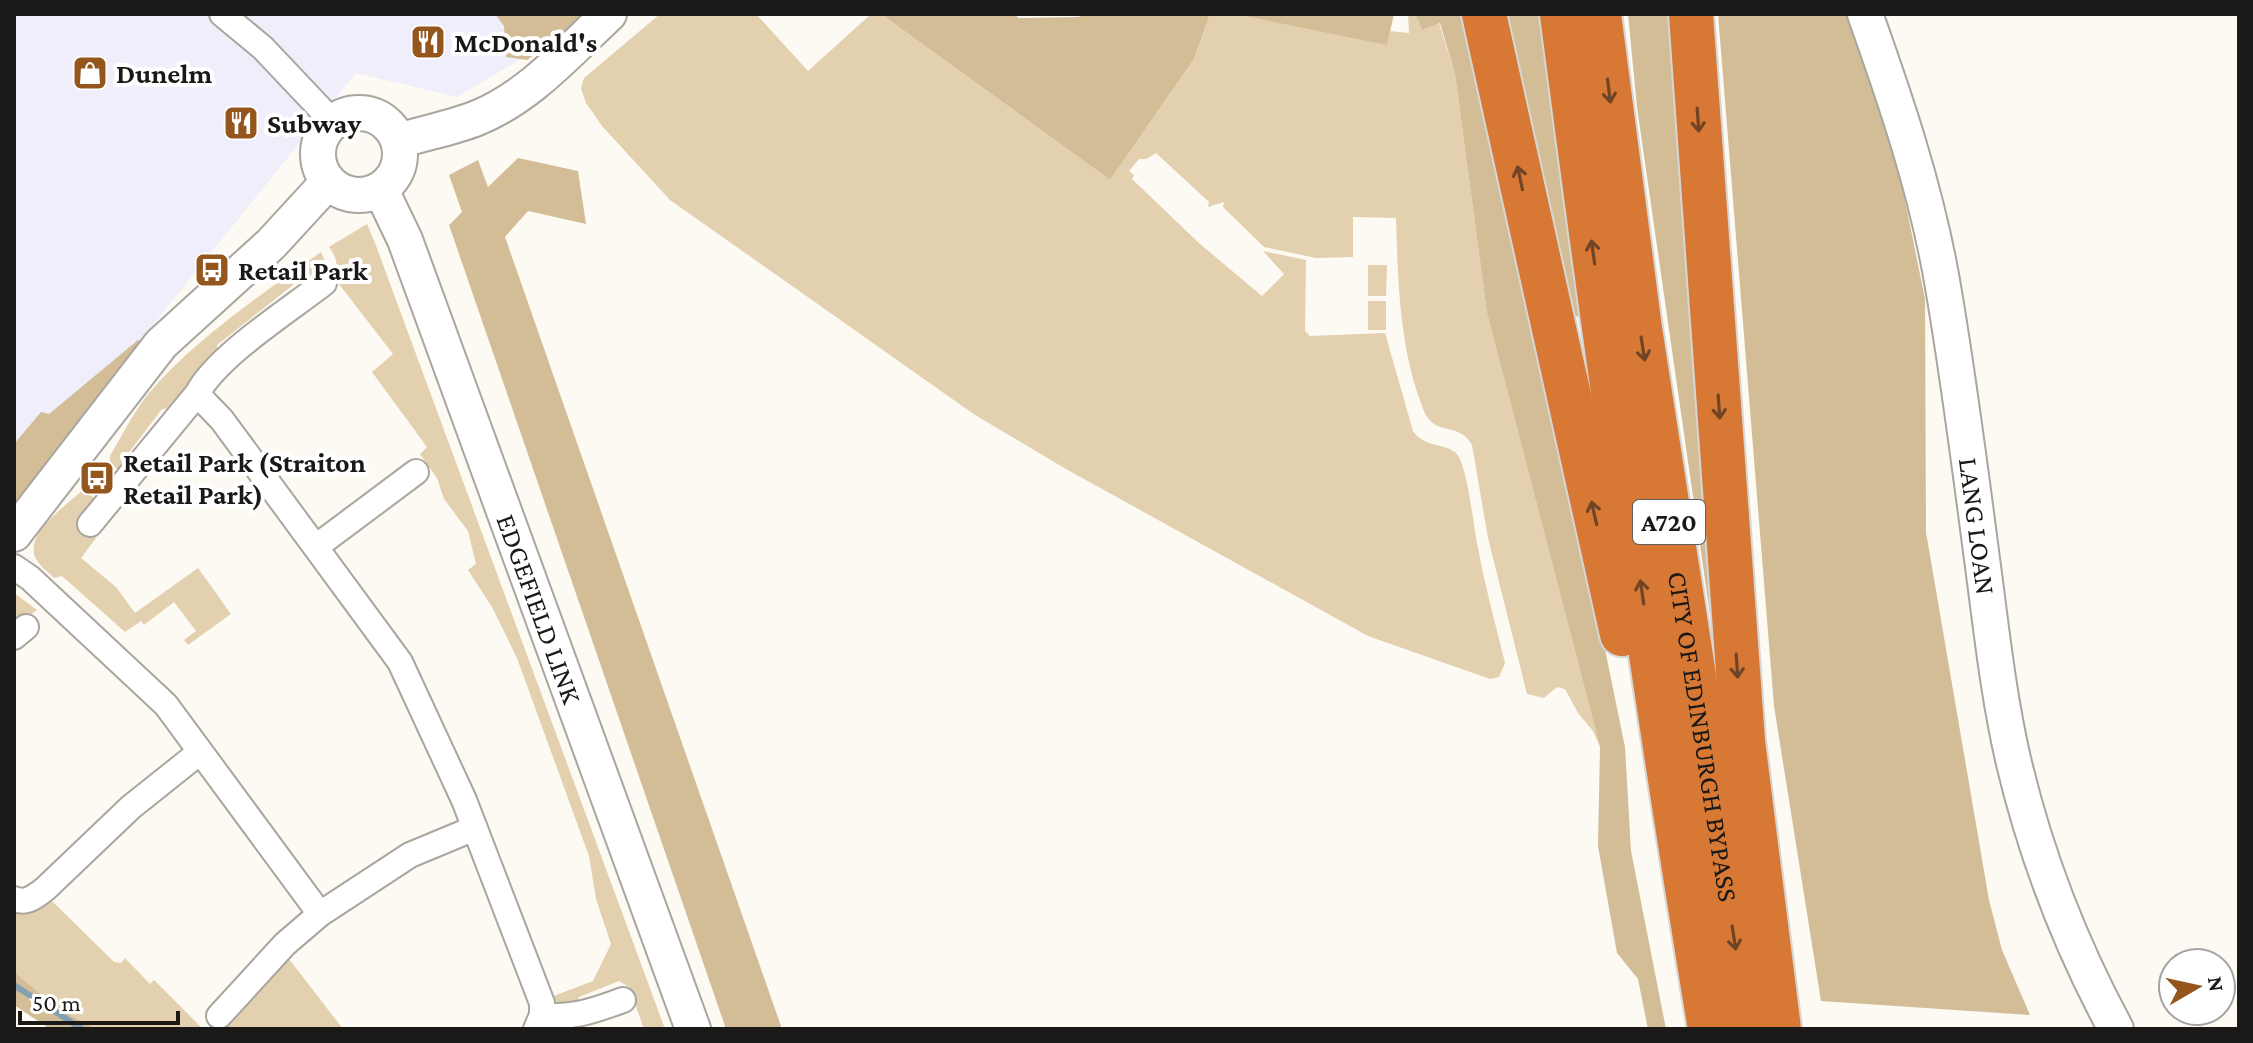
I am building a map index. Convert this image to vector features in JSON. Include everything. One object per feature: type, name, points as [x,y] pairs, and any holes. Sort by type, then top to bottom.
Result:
[{"type":"highway","points":[[1484,14],[1638,705],[1691,916]]},
{"type":"highway","name":"CITY OF EDINBURGH BYPASS","points":[[1562,14],[1604,330],[1710,1029]]},
{"type":"highway","name":"CITY OF EDINBURGH BYPASS","points":[[1599,14],[1640,329],[1749,1029]]},
{"type":"highway","points":[[1691,14],[1743,741],[1779,1029]]},
{"type":"street","points":[[222,14],[263,48],[333,122]]},
{"type":"street","points":[[399,141],[477,118],[509,101],[538,81],[609,14]]},
{"type":"street","name":"LANG LOAN","points":[[1865,14],[1900,114],[1941,277],[1959,386],[1999,685],[2013,757],[2032,832],[2061,913],[2116,1029]]},
{"type":"street","points":[[357,112],[371,114],[393,129],[401,155],[398,169],[381,190],[353,196],[339,191],[328,182],[322,173],[318,151],[320,140],[333,122],[357,112]]},
{"type":"street","points":[[14,534],[161,344],[271,244],[328,182]]},
{"type":"street","name":"EDGEFIELD LINK","points":[[381,190],[405,240],[693,1029]]},
{"type":"street","points":[[90,524],[223,361],[324,283]]},
{"type":"street","points":[[197,394],[222,420],[400,662],[445,754],[475,828],[542,1003],[539,1022],[579,1015],[623,1000]]},
{"type":"street","points":[[317,546],[416,472]]},
{"type":"street","points":[[14,567],[30,578],[166,705],[320,914]]},
{"type":"street","points":[[14,899],[32,899],[45,889],[131,807],[200,752]]},
{"type":"street","points":[[219,1016],[285,944],[320,914],[410,855],[475,828]]},
{"type":"shaded area","points":[[14,14],[593,14],[457,97],[356,73],[14,497]]},
{"type":"shaded area","points":[[495,14],[585,14],[570,29],[527,60],[506,57],[504,26]]},
{"type":"shaded area","points":[[660,14],[756,14],[808,71],[871,14],[881,14],[1110,180],[1194,59],[1210,14],[1235,14],[1387,44],[1390,31],[1409,33],[1408,14],[1415,14],[1422,30],[1439,23],[1455,74],[1487,313],[1600,747],[1565,689],[1557,687],[1544,698],[1527,694],[1488,538],[1472,445],[1462,434],[1432,422],[1418,395],[1407,352],[1401,308],[1396,218],[1353,217],[1353,257],[1316,258],[1264,247],[1223,207],[1224,202],[1208,207],[1209,202],[1156,153],[1139,159],[1129,171],[1134,175],[1132,179],[1200,244],[1262,296],[1284,274],[1263,251],[1306,260],[1305,331],[1310,336],[1385,333],[1413,431],[1425,441],[1455,452],[1462,466],[1505,663],[1499,677],[1490,679],[1368,636],[1066,469],[975,415],[670,200],[602,126],[586,103],[581,88],[584,78]]},
{"type":"shaded area","points":[[881,14],[1013,14],[1019,18],[1079,17],[1082,14],[1210,14],[1194,59],[1110,180]]},
{"type":"shaded area","points":[[1235,14],[1394,14],[1387,45]]},
{"type":"shaded area","points":[[1415,14],[1475,14],[1625,747],[1631,851],[1666,1029],[1648,1029],[1638,979],[1617,953],[1598,846],[1600,747],[1487,313],[1455,74],[1440,23],[1422,30]]},
{"type":"shaded area","points":[[1501,14],[1541,14],[1580,318],[1570,313]]},
{"type":"shaded area","points":[[1628,14],[1683,14],[1716,656],[1637,107]]},
{"type":"shaded area","points":[[1718,14],[1848,14],[1885,102],[1925,299],[1926,532],[1989,900],[2002,950],[2030,1015],[1821,1001],[1774,706]]},
{"type":"shaded area","points":[[518,158],[578,171],[586,224],[528,211],[505,237],[782,1029],[726,1029],[449,225],[462,212],[449,175],[478,160],[488,187]]},
{"type":"shaded area","points":[[367,224],[665,1029],[644,1029],[629,987],[619,981],[579,997],[577,1004],[558,1003],[551,997],[593,981],[611,944],[596,899],[589,856],[517,658],[492,607],[468,570],[476,564],[468,531],[444,499],[437,478],[420,454],[427,447],[372,372],[393,354],[332,275],[336,261],[329,247]]},
{"type":"shaded area","points":[[321,252],[327,266],[316,275],[307,274],[217,345],[217,354],[192,378],[171,408],[162,409],[127,455],[127,465],[121,472],[110,463],[110,456],[138,408],[188,353],[230,318]]},
{"type":"shaded area","points":[[1368,265],[1387,265],[1386,296],[1368,296]]},
{"type":"shaded area","points":[[1368,301],[1386,301],[1386,330],[1368,330]]},
{"type":"shaded area","points":[[138,340],[145,343],[14,503],[14,444],[41,412],[49,414]]},
{"type":"shaded area","points":[[84,489],[97,501],[78,522],[96,538],[81,558],[116,587],[135,613],[198,568],[231,614],[188,645],[184,640],[196,631],[174,602],[144,625],[141,621],[125,632],[62,576],[54,578],[36,559],[36,540],[49,520]]},
{"type":"shaded area","points":[[14,593],[37,610],[14,627]]},
{"type":"shaded area","points":[[51,900],[114,962],[121,963],[125,958],[150,984],[154,980],[203,1029],[97,1029],[59,1009],[14,972],[14,912],[31,911]]},
{"type":"shaded area","points":[[289,959],[343,1029],[215,1029],[220,1024],[225,1027]]},
{"type":"shaded area","points":[[14,972],[59,1009],[97,1029],[50,1029],[14,1005]]},
{"type":"waterway","points":[[14,985],[82,1029]]},
{"type":"place","name":"McDonald's","points":[[428,42]]},
{"type":"place","name":"Dunelm","points":[[90,73]]},
{"type":"place","name":"Subway","points":[[241,123]]},
{"type":"place","name":"Retail Park","points":[[212,270]]},
{"type":"place","name":"Retail Park (Straiton Retail Park)","points":[[97,478]]}]
